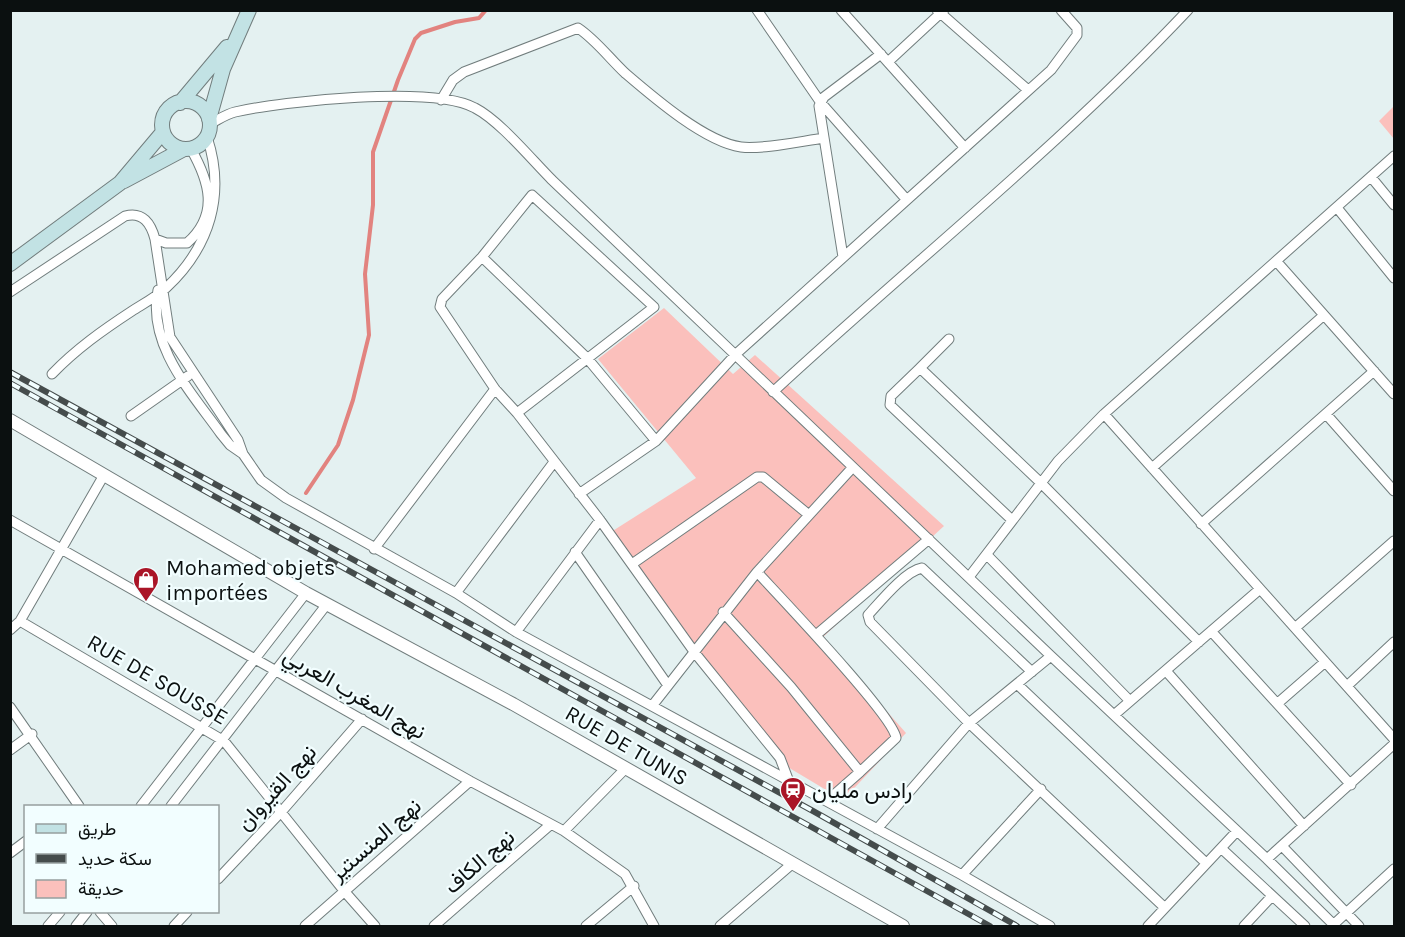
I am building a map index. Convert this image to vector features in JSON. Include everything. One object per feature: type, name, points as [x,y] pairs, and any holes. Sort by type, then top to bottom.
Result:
[{"type":"main road","points":[[10,264],[120,183],[201,144],[209,127],[223,69],[249,10]]},
{"type":"main road","points":[[120,183],[164,132],[165,114],[180,103],[237,33]]},
{"type":"main road","points":[[180,103],[198,105],[209,127]]},
{"type":"main road","points":[[164,132],[175,146],[187,149]]},
{"type":"street","points":[[757,10],[821,103],[906,199]]},
{"type":"street","points":[[841,10],[853,27],[889,61],[964,148]]},
{"type":"street","points":[[579,494],[656,441],[736,354],[1051,70],[1077,35],[1077,28],[1060,10]]},
{"type":"street","points":[[774,392],[1139,62],[1188,10]]},
{"type":"street","points":[[889,61],[940,12],[1028,90]]},
{"type":"street","points":[[441,100],[453,81],[464,72],[578,28],[629,76],[702,133],[723,143],[743,148],[824,138]]},
{"type":"street","points":[[843,258],[819,112],[824,97],[881,54]]},
{"type":"street","points":[[52,374],[88,340],[161,292],[192,259],[214,208],[215,172],[209,127],[232,112],[381,97],[441,100],[473,106],[488,115],[552,180],[774,392],[1268,859],[1334,926],[1395,869]]},
{"type":"street","points":[[155,239],[166,243],[187,243],[196,236],[205,219],[209,200],[208,184],[203,169],[187,149]]},
{"type":"street","points":[[969,578],[1058,461],[1104,414],[1395,156]]},
{"type":"street","points":[[1371,177],[1395,205]]},
{"type":"street","points":[[517,412],[654,306],[534,195],[482,257],[442,299],[440,307],[495,390],[517,412],[600,520],[695,653],[780,758],[788,779]]},
{"type":"street","points":[[1338,208],[1395,278]]},
{"type":"street","points":[[10,292],[125,216],[132,214],[143,218],[152,227],[155,239],[161,292],[170,337],[238,440],[243,454]]},
{"type":"street","points":[[482,257],[587,358],[656,441]]},
{"type":"street","points":[[1277,261],[1395,394]]},
{"type":"street","points":[[161,292],[159,335],[183,379],[230,445],[243,454],[268,486],[374,549],[456,593],[516,632],[962,875],[1050,927]]},
{"type":"street","points":[[1152,468],[1324,315]]},
{"type":"street","points":[[949,339],[891,396],[890,405],[1012,520]]},
{"type":"street","points":[[920,368],[1042,484],[1199,642]]},
{"type":"street","points":[[1201,524],[1374,371]]},
{"type":"street","points":[[131,416],[193,372]]},
{"type":"street","points":[[374,549],[495,390]]},
{"type":"street","points":[[1104,414],[1395,739]]},
{"type":"street","points":[[1326,414],[1395,491]]},
{"type":"street","name":"RUE DE TUNIS","points":[[10,420],[306,593],[513,704],[903,927]]},
{"type":"street","points":[[456,593],[554,462]]},
{"type":"street","points":[[652,706],[756,572],[853,466]]},
{"type":"street","points":[[10,630],[20,621],[104,475]]},
{"type":"street","points":[[632,564],[757,477],[763,477],[809,515]]},
{"type":"street","name":"نهج المغرب العربي","points":[[10,520],[470,781],[564,831],[625,874],[634,886],[654,927]]},
{"type":"street","points":[[516,632],[600,520]]},
{"type":"street","points":[[816,635],[929,539]]},
{"type":"street","points":[[1295,628],[1395,541]]},
{"type":"street","points":[[575,552],[667,684]]},
{"type":"street","points":[[987,555],[1130,701]]},
{"type":"street","points":[[1032,672],[922,568],[916,569],[889,591],[868,615],[868,619],[969,723],[1164,907]]},
{"type":"street","points":[[756,572],[816,635],[897,736],[827,801]]},
{"type":"street","points":[[1114,715],[1260,589]]},
{"type":"street","points":[[142,805],[200,727],[306,593]]},
{"type":"street","points":[[173,805],[327,604]]},
{"type":"street","points":[[723,612],[791,687],[860,772]]},
{"type":"street","name":"RUE DE SOUSSE","points":[[20,621],[224,741],[375,927]]},
{"type":"street","points":[[1211,631],[1351,784]]},
{"type":"street","points":[[1347,686],[1395,642]]},
{"type":"street","points":[[878,829],[969,723],[1051,656]]},
{"type":"street","points":[[1278,703],[1325,662]]},
{"type":"street","points":[[1166,671],[1304,826]]},
{"type":"street","points":[[1017,684],[1206,863]]},
{"type":"street","points":[[10,707],[32,734],[74,805]]},
{"type":"street","name":"نهج القيروان","points":[[219,878],[282,811],[362,718]]},
{"type":"street","points":[[10,750],[32,734]]},
{"type":"street","points":[[1268,859],[1395,744]]},
{"type":"street","points":[[564,831],[625,769]]},
{"type":"street","name":"نهج المنستير","points":[[305,927],[470,781]]},
{"type":"street","points":[[962,875],[1041,789]]},
{"type":"street","name":"نهج الكاف","points":[[434,927],[550,825]]},
{"type":"street","points":[[1148,927],[1164,907],[1237,831]]},
{"type":"street","points":[[10,853],[24,842]]},
{"type":"street","points":[[1282,846],[1359,927]]},
{"type":"street","points":[[1222,849],[1305,927]]},
{"type":"street","points":[[722,926],[792,863]]},
{"type":"street","points":[[586,927],[634,886]]},
{"type":"street","points":[[1244,927],[1272,896]]},
{"type":"street","points":[[48,927],[59,913]]},
{"type":"street","points":[[76,927],[86,913]]},
{"type":"street","points":[[101,913],[112,927]]},
{"type":"street","points":[[174,927],[186,913]]},
{"type":"green space","points":[[1394,106],[1394,139],[1379,121]]},
{"type":"green space","points":[[664,308],[733,374],[755,355],[944,526],[822,638],[906,733],[843,800],[781,763],[611,532],[696,478],[598,359]]},
{"type":"waterway","points":[[306,493],[338,445],[353,400],[369,335],[365,274],[373,205],[373,152],[398,80],[415,39],[421,33],[455,22],[479,18],[486,10]]},
{"type":"railway","points":[[10,372],[813,811],[1017,926]]},
{"type":"railway","points":[[10,383],[990,926]]},
{"type":"place","name":"Mohamed objets importées","points":[[146,603]]},
{"type":"place","name":"رادس مليان","points":[[793,813]]}]
